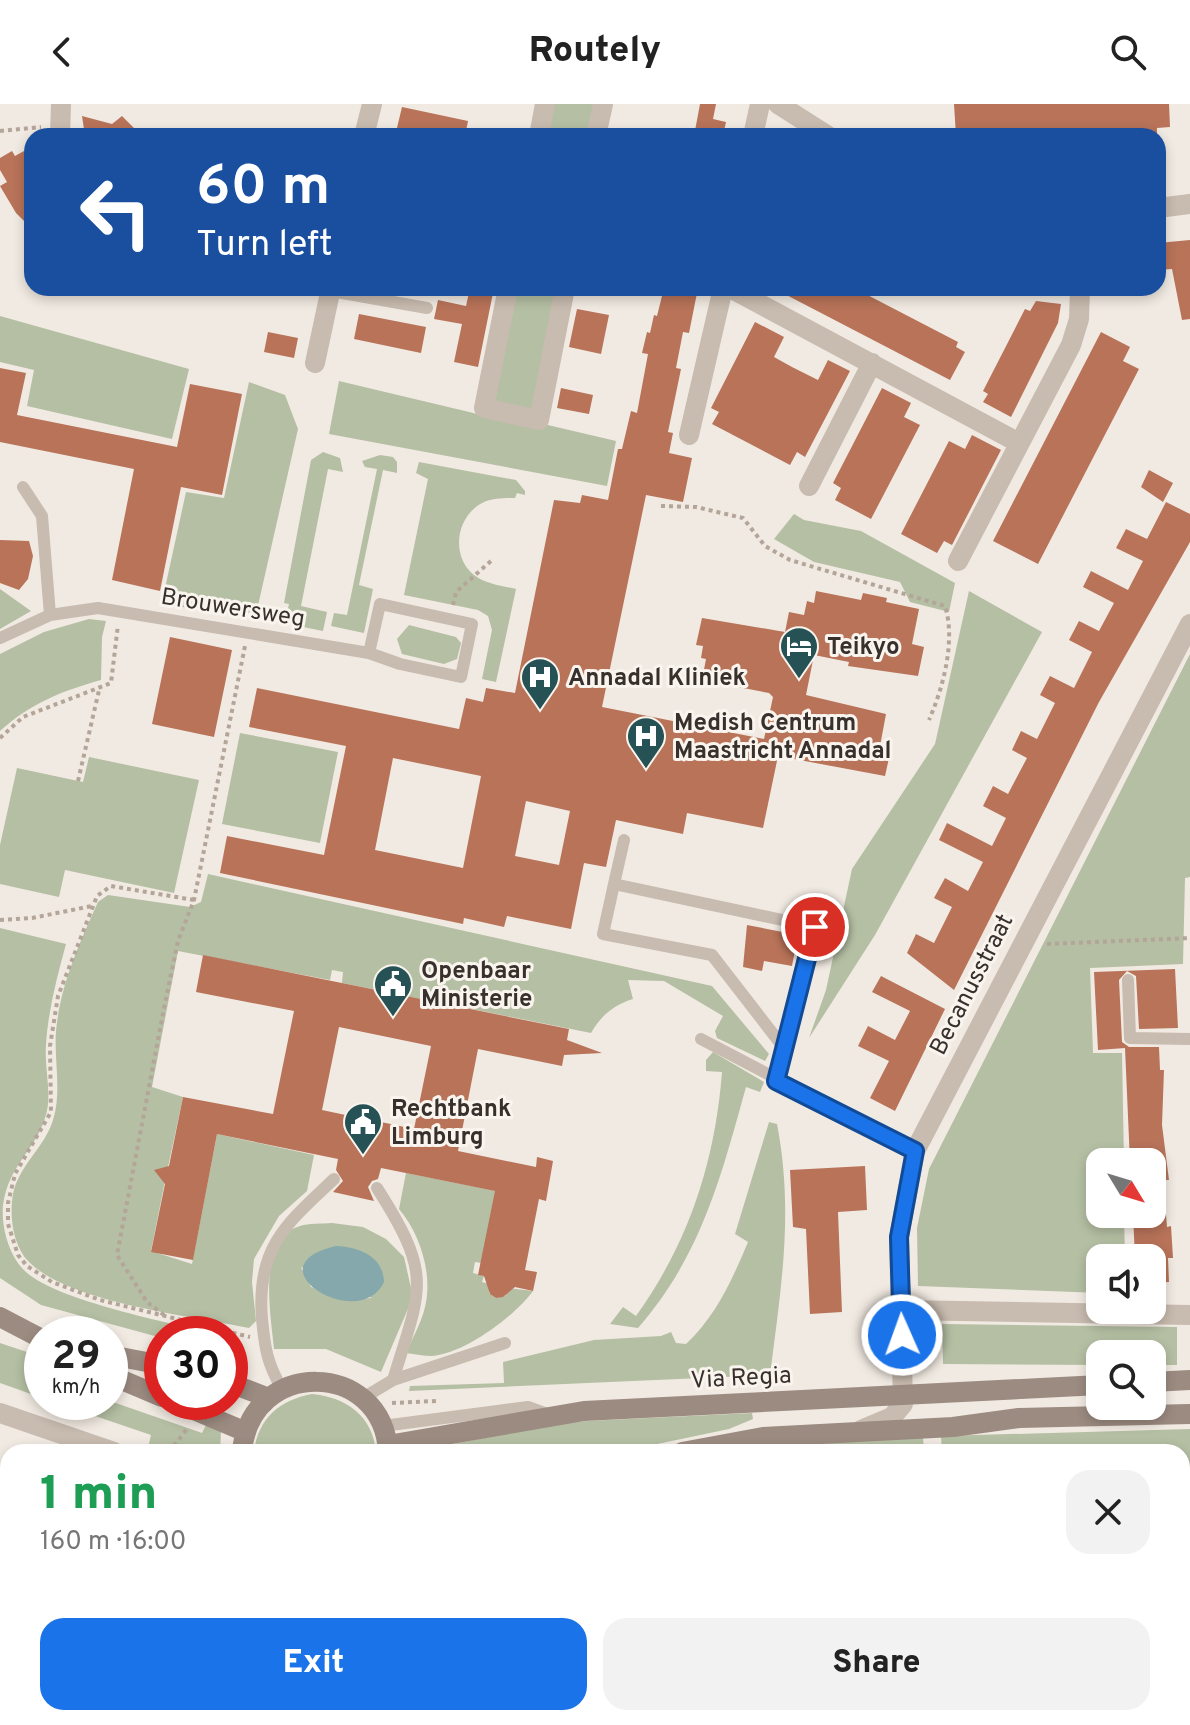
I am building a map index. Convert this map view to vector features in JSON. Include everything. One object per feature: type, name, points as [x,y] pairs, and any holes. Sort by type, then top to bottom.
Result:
[{"type":"main road","points":[[0,1317],[24,1330]]},
{"type":"main road","points":[[1166,1379],[1186,1375]]},
{"type":"main road","points":[[206,1420],[244,1442],[252,1418],[275,1394],[303,1382],[331,1382],[363,1398],[387,1441]]},
{"type":"main road","name":"Via Regia","points":[[387,1441],[617,1409],[1086,1386]]},
{"type":"main road","points":[[248,1387],[275,1394]]},
{"type":"main road","points":[[736,1444],[763,1437],[941,1428],[1019,1418],[1190,1414]]},
{"type":"street","points":[[59,128],[61,104]]},
{"type":"street","points":[[366,128],[372,104]]},
{"type":"street","points":[[540,128],[545,104]]},
{"type":"street","points":[[598,128],[603,104]]},
{"type":"street","points":[[755,128],[760,104]]},
{"type":"street","points":[[778,104],[816,128]]},
{"type":"street","points":[[1166,207],[1190,204]]},
{"type":"street","points":[[315,363],[329,296]]},
{"type":"street","points":[[506,296],[484,408],[539,420],[563,296]]},
{"type":"street","points":[[689,435],[721,296]]},
{"type":"street","points":[[745,296],[1019,443]]},
{"type":"street","points":[[958,561],[1071,345],[1079,319],[1080,296]]},
{"type":"street","points":[[809,486],[872,363]]},
{"type":"street","name":"Becanusstraat","points":[[904,1395],[899,1237],[915,1151],[1190,624]]},
{"type":"street","points":[[901,1310],[1190,1315]]},
{"type":"street","points":[[857,1432],[897,1413],[904,1395]]},
{"type":"street","points":[[0,1413],[91,1444]]},
{"type":"lane","points":[[366,296],[427,308]]},
{"type":"lane","points":[[23,487],[42,516],[50,615]]},
{"type":"lane","name":"Brouwersweg","points":[[0,638],[50,615],[86,607],[369,653],[400,664],[461,677],[472,624],[380,604],[369,653]]},
{"type":"lane","points":[[624,840],[603,934],[712,955],[784,1048]]},
{"type":"lane","points":[[614,884],[815,927],[776,1081]]},
{"type":"lane","points":[[1128,980],[1130,1038],[1190,1039]]},
{"type":"lane","points":[[701,1039],[776,1081],[915,1151]]},
{"type":"lane","points":[[275,1394],[267,1362],[261,1304],[267,1256],[284,1227],[334,1179]]},
{"type":"lane","points":[[377,1188],[404,1233],[417,1270],[419,1288],[412,1324],[393,1380]]},
{"type":"lane","points":[[363,1398],[393,1380],[505,1343]]},
{"type":"path","points":[[0,131],[24,131]]},
{"type":"path","points":[[661,506],[696,507],[743,518],[765,546],[790,560],[945,606],[949,640],[936,702],[929,720]]},
{"type":"path","points":[[453,605],[456,592],[491,561]]},
{"type":"path","points":[[0,738],[23,717],[111,683],[120,611]]},
{"type":"path","points":[[166,1316],[147,1302],[117,1255],[171,972],[194,900],[244,648]]},
{"type":"path","points":[[78,781],[100,686]]},
{"type":"path","points":[[166,1316],[100,1300],[38,1275],[18,1255],[8,1224],[8,1203],[15,1174],[51,1112],[52,1021],[66,972],[97,896],[111,886],[194,900]]},
{"type":"path","points":[[0,920],[32,918],[93,906]]},
{"type":"path","points":[[1021,945],[1190,938]]},
{"type":"path","points":[[248,1336],[264,1340]]},
{"type":"green space","points":[[550,104],[599,104],[594,128],[545,128]]},
{"type":"green space","points":[[510,296],[560,296],[535,422],[616,441],[607,486],[329,434],[339,381],[486,416]]},
{"type":"green space","points":[[0,316],[189,369],[172,439],[27,406],[34,370],[0,362]]},
{"type":"green space","points":[[249,382],[285,395],[298,429],[257,610],[241,615],[167,605],[162,602],[186,492],[224,498]]},
{"type":"green space","points":[[323,452],[340,458],[343,472],[328,469],[301,606],[327,612],[323,631],[293,625],[286,617],[289,604],[284,603],[311,460]]},
{"type":"green space","points":[[380,455],[393,457],[397,462],[397,473],[383,470],[359,585],[373,589],[364,633],[331,626],[334,613],[347,615],[377,469],[365,467],[362,461]]},
{"type":"green space","points":[[419,462],[516,480],[525,491],[525,495],[517,493],[515,498],[484,502],[475,508],[467,516],[460,536],[462,557],[474,575],[489,583],[516,589],[496,682],[482,679],[492,630],[488,616],[478,610],[404,595],[428,479],[416,473]]},
{"type":"green space","points":[[794,514],[804,520],[861,531],[955,583],[949,612],[910,602],[900,582],[814,562],[774,539]]},
{"type":"green space","points":[[0,589],[31,611],[0,629]]},
{"type":"green space","points":[[969,591],[1042,632],[875,935],[809,1038],[826,990],[852,869],[935,744]]},
{"type":"green space","points":[[89,619],[106,621],[102,637],[101,680],[48,699],[0,731],[0,654],[44,632]]},
{"type":"green space","points":[[409,625],[456,637],[461,643],[457,659],[444,664],[402,654],[397,639]]},
{"type":"green space","points":[[1190,654],[1190,877],[1185,878],[1183,964],[1090,968],[1093,1053],[1122,1053],[1124,1148],[1086,1148],[1086,1228],[1124,1228],[1125,1244],[1086,1244],[1086,1292],[918,1286],[917,1228],[929,1169]]},
{"type":"green space","points":[[240,733],[338,752],[320,843],[222,824]]},
{"type":"green space","points":[[89,757],[199,780],[174,893],[65,870],[59,897],[0,884],[0,845],[17,768],[83,782]]},
{"type":"green space","points":[[208,874],[712,986],[769,1054],[765,1061],[717,1038],[715,1031],[723,1016],[664,981],[628,980],[633,999],[608,1012],[591,1033],[457,1006],[459,996],[448,993],[445,1004],[342,983],[343,972],[332,970],[330,980],[178,951],[152,1087],[183,1097],[168,1167],[159,1174],[165,1181],[151,1251],[192,1264],[217,1134],[314,1155],[307,1191],[279,1216],[254,1259],[252,1282],[256,1321],[249,1328],[248,1316],[182,1316],[102,1298],[48,1276],[29,1262],[19,1248],[12,1221],[16,1184],[49,1130],[56,1108],[56,1035],[63,992],[98,902],[108,895],[190,907],[201,902]]},
{"type":"green space","points":[[0,928],[66,944],[47,1032],[47,1109],[41,1130],[16,1168],[3,1205],[3,1223],[11,1250],[20,1266],[42,1283],[88,1301],[144,1317],[144,1333],[128,1329],[128,1316],[81,1316],[41,1305],[0,1278]]},
{"type":"green space","points":[[713,1052],[764,1082],[760,1092],[746,1087],[717,1184],[678,1273],[638,1328],[610,1324],[623,1307],[636,1316],[655,1288],[685,1230],[713,1138],[722,1072],[706,1071],[706,1060]]},
{"type":"green space","points":[[769,1122],[777,1124],[785,1188],[782,1281],[770,1375],[409,1391],[410,1386],[504,1383],[503,1362],[594,1340],[661,1336],[671,1332],[676,1343],[686,1344],[715,1309],[748,1242],[735,1234]]},
{"type":"green space","points":[[406,1173],[506,1193],[481,1263],[475,1262],[473,1273],[484,1276],[482,1282],[489,1284],[489,1293],[496,1298],[505,1296],[508,1288],[533,1291],[488,1332],[445,1354],[406,1353],[424,1311],[427,1284],[424,1257],[414,1231],[399,1209]]},
{"type":"green space","points":[[332,1223],[363,1227],[386,1239],[404,1257],[413,1297],[381,1372],[326,1349],[274,1349],[269,1280],[277,1246],[286,1234],[300,1226]],"holes":[[[301,1267],[372,1298],[346,1300],[311,1287]]]},
{"type":"green space","points":[[942,1324],[1177,1327],[1177,1365],[1166,1365],[1166,1340],[1086,1340],[1086,1365],[943,1364]]},
{"type":"green space","points":[[0,1343],[24,1351],[24,1392],[0,1383]]},
{"type":"green space","points":[[312,1394],[346,1404],[370,1428],[375,1444],[255,1444],[260,1429],[272,1412]]},
{"type":"green space","points":[[128,1407],[144,1413],[144,1420],[165,1420],[202,1433],[208,1421],[221,1432],[220,1444],[149,1444],[151,1435],[107,1420],[128,1420]]},
{"type":"green space","points":[[752,1413],[753,1419],[729,1429],[657,1444],[453,1444],[567,1422]]},
{"type":"green space","points":[[1190,1429],[1190,1444],[942,1444],[941,1436]]},
{"type":"green space","points":[[923,1437],[923,1444],[771,1444]]},
{"type":"water","points":[[336,1246],[361,1251],[379,1266],[384,1282],[371,1296],[354,1301],[335,1299],[318,1291],[306,1280],[303,1267],[312,1255]]},
{"type":"building","points":[[700,104],[716,104],[713,119],[726,122],[725,128],[696,128]]},
{"type":"building","points":[[954,104],[1169,104],[1170,127],[956,128]]},
{"type":"building","points":[[402,107],[468,121],[467,128],[397,128]]},
{"type":"building","points":[[82,116],[112,124],[122,116],[134,128],[84,128]]},
{"type":"building","points":[[12,151],[15,156],[24,151],[24,221],[0,186],[7,182],[0,170],[0,158]]},
{"type":"building","points":[[1190,240],[1190,319],[1182,320],[1172,269],[1166,269],[1166,242]]},
{"type":"building","points":[[468,296],[492,296],[478,367],[454,362],[462,324],[434,319],[438,300],[466,306]]},
{"type":"building","points":[[662,296],[696,296],[689,333],[683,332],[676,368],[681,369],[668,432],[673,433],[669,453],[692,458],[683,502],[646,495],[602,707],[764,739],[773,697],[769,693],[702,680],[706,659],[701,658],[703,646],[696,645],[702,618],[785,632],[789,612],[804,615],[807,601],[814,603],[816,591],[861,600],[863,593],[887,598],[886,602],[919,609],[912,644],[924,647],[918,676],[848,666],[849,662],[814,655],[806,695],[886,714],[880,746],[891,749],[885,776],[778,756],[763,828],[687,813],[683,834],[616,820],[606,867],[584,863],[571,929],[507,916],[504,927],[464,918],[463,924],[220,873],[227,836],[324,855],[346,746],[249,727],[257,688],[459,729],[466,698],[483,702],[486,688],[515,693],[554,500],[580,503],[582,495],[608,500],[618,449],[622,449],[631,411],[637,413],[648,354],[642,353],[654,315],[657,316]],"holes":[[[393,758],[481,776],[463,868],[375,850]],[[526,801],[570,811],[559,865],[515,856]]]},
{"type":"building","points":[[788,296],[869,296],[958,342],[956,347],[965,352],[950,380]]},
{"type":"building","points":[[1036,301],[1061,304],[1058,323],[1011,417],[983,402],[988,394],[983,391],[1025,309],[1030,311]]},
{"type":"building","points":[[577,309],[609,315],[601,354],[569,347]]},
{"type":"building","points":[[359,314],[426,327],[421,353],[354,339]]},
{"type":"building","points":[[755,322],[784,337],[774,357],[792,367],[818,380],[828,360],[850,371],[805,457],[797,452],[790,465],[712,424],[719,412],[711,408]]},
{"type":"building","points":[[268,332],[298,338],[294,358],[264,352]]},
{"type":"building","points":[[1101,332],[1130,347],[1123,361],[1139,369],[1038,564],[993,541]]},
{"type":"building","points":[[0,368],[26,373],[17,415],[177,447],[190,384],[242,394],[222,495],[181,487],[160,591],[112,580],[134,469],[0,442]]},
{"type":"building","points":[[561,388],[593,395],[589,414],[557,408]]},
{"type":"building","points":[[882,388],[911,403],[904,417],[920,425],[871,519],[835,500],[841,488],[833,483]]},
{"type":"building","points":[[972,435],[1001,450],[952,545],[944,541],[937,553],[901,534],[949,441],[965,449]]},
{"type":"building","points":[[1149,470],[1173,483],[1163,502],[1141,487]]},
{"type":"building","points":[[1166,502],[1190,514],[1190,542],[1099,702],[954,990],[907,953],[916,934],[934,943],[952,907],[934,898],[945,878],[968,891],[983,862],[939,840],[947,823],[992,846],[1006,818],[983,806],[993,786],[1008,794],[1027,758],[1012,750],[1021,731],[1037,739],[1055,703],[1040,695],[1050,676],[1074,688],[1092,652],[1069,640],[1079,621],[1099,631],[1114,603],[1083,587],[1091,571],[1128,590],[1143,561],[1116,548],[1126,529],[1147,539]]},
{"type":"building","points":[[0,540],[29,541],[33,556],[28,579],[19,590],[0,583]]},
{"type":"building","points":[[170,637],[232,650],[214,737],[152,724]]},
{"type":"building","points":[[747,925],[798,935],[792,966],[764,961],[762,971],[743,967]]},
{"type":"building","points":[[203,955],[569,1029],[567,1040],[602,1053],[564,1055],[562,1066],[478,1049],[458,1151],[536,1167],[537,1157],[553,1161],[546,1201],[539,1199],[525,1270],[537,1272],[533,1291],[515,1287],[503,1297],[496,1298],[490,1294],[484,1276],[478,1275],[495,1191],[381,1168],[378,1179],[368,1187],[374,1201],[333,1192],[343,1181],[336,1170],[338,1159],[217,1134],[193,1260],[151,1252],[165,1184],[154,1170],[169,1166],[183,1097],[273,1114],[294,1011],[196,992]],"holes":[[[339,1027],[431,1046],[414,1129],[381,1122],[378,1111],[369,1107],[360,1110],[355,1117],[322,1110]]]},
{"type":"building","points":[[1175,969],[1178,1028],[1139,1029],[1136,976],[1127,971],[1119,980],[1122,1042],[1129,1047],[1159,1047],[1160,1070],[1164,1070],[1162,1125],[1165,1148],[1129,1148],[1125,1048],[1098,1050],[1094,972]]},
{"type":"building","points":[[881,976],[945,1009],[895,1111],[870,1098],[889,1061],[858,1046],[868,1026],[895,1040],[910,1011],[872,992]]},
{"type":"building","points":[[865,1166],[867,1210],[838,1212],[842,1312],[810,1314],[806,1229],[793,1227],[790,1170]]},
{"type":"building","points":[[1166,1214],[1167,1227],[1171,1226],[1173,1258],[1168,1258],[1169,1282],[1166,1282],[1166,1244],[1134,1244],[1134,1228],[1166,1228]]},
{"type":"place","name":"Teikyo","points":[[799,680]]},
{"type":"place","name":"Annadal Kliniek","points":[[540,711]]},
{"type":"place","name":"Medish Centrum Maastricht Annadal","points":[[646,770]]},
{"type":"place","name":"Openbaar Ministerie","points":[[393,1018]]},
{"type":"place","name":"Rechtbank Limburg","points":[[363,1156]]},
{"type":"route","points":[[815,927],[776,1081],[915,1151],[907,1179],[899,1237],[902,1335]]}]
